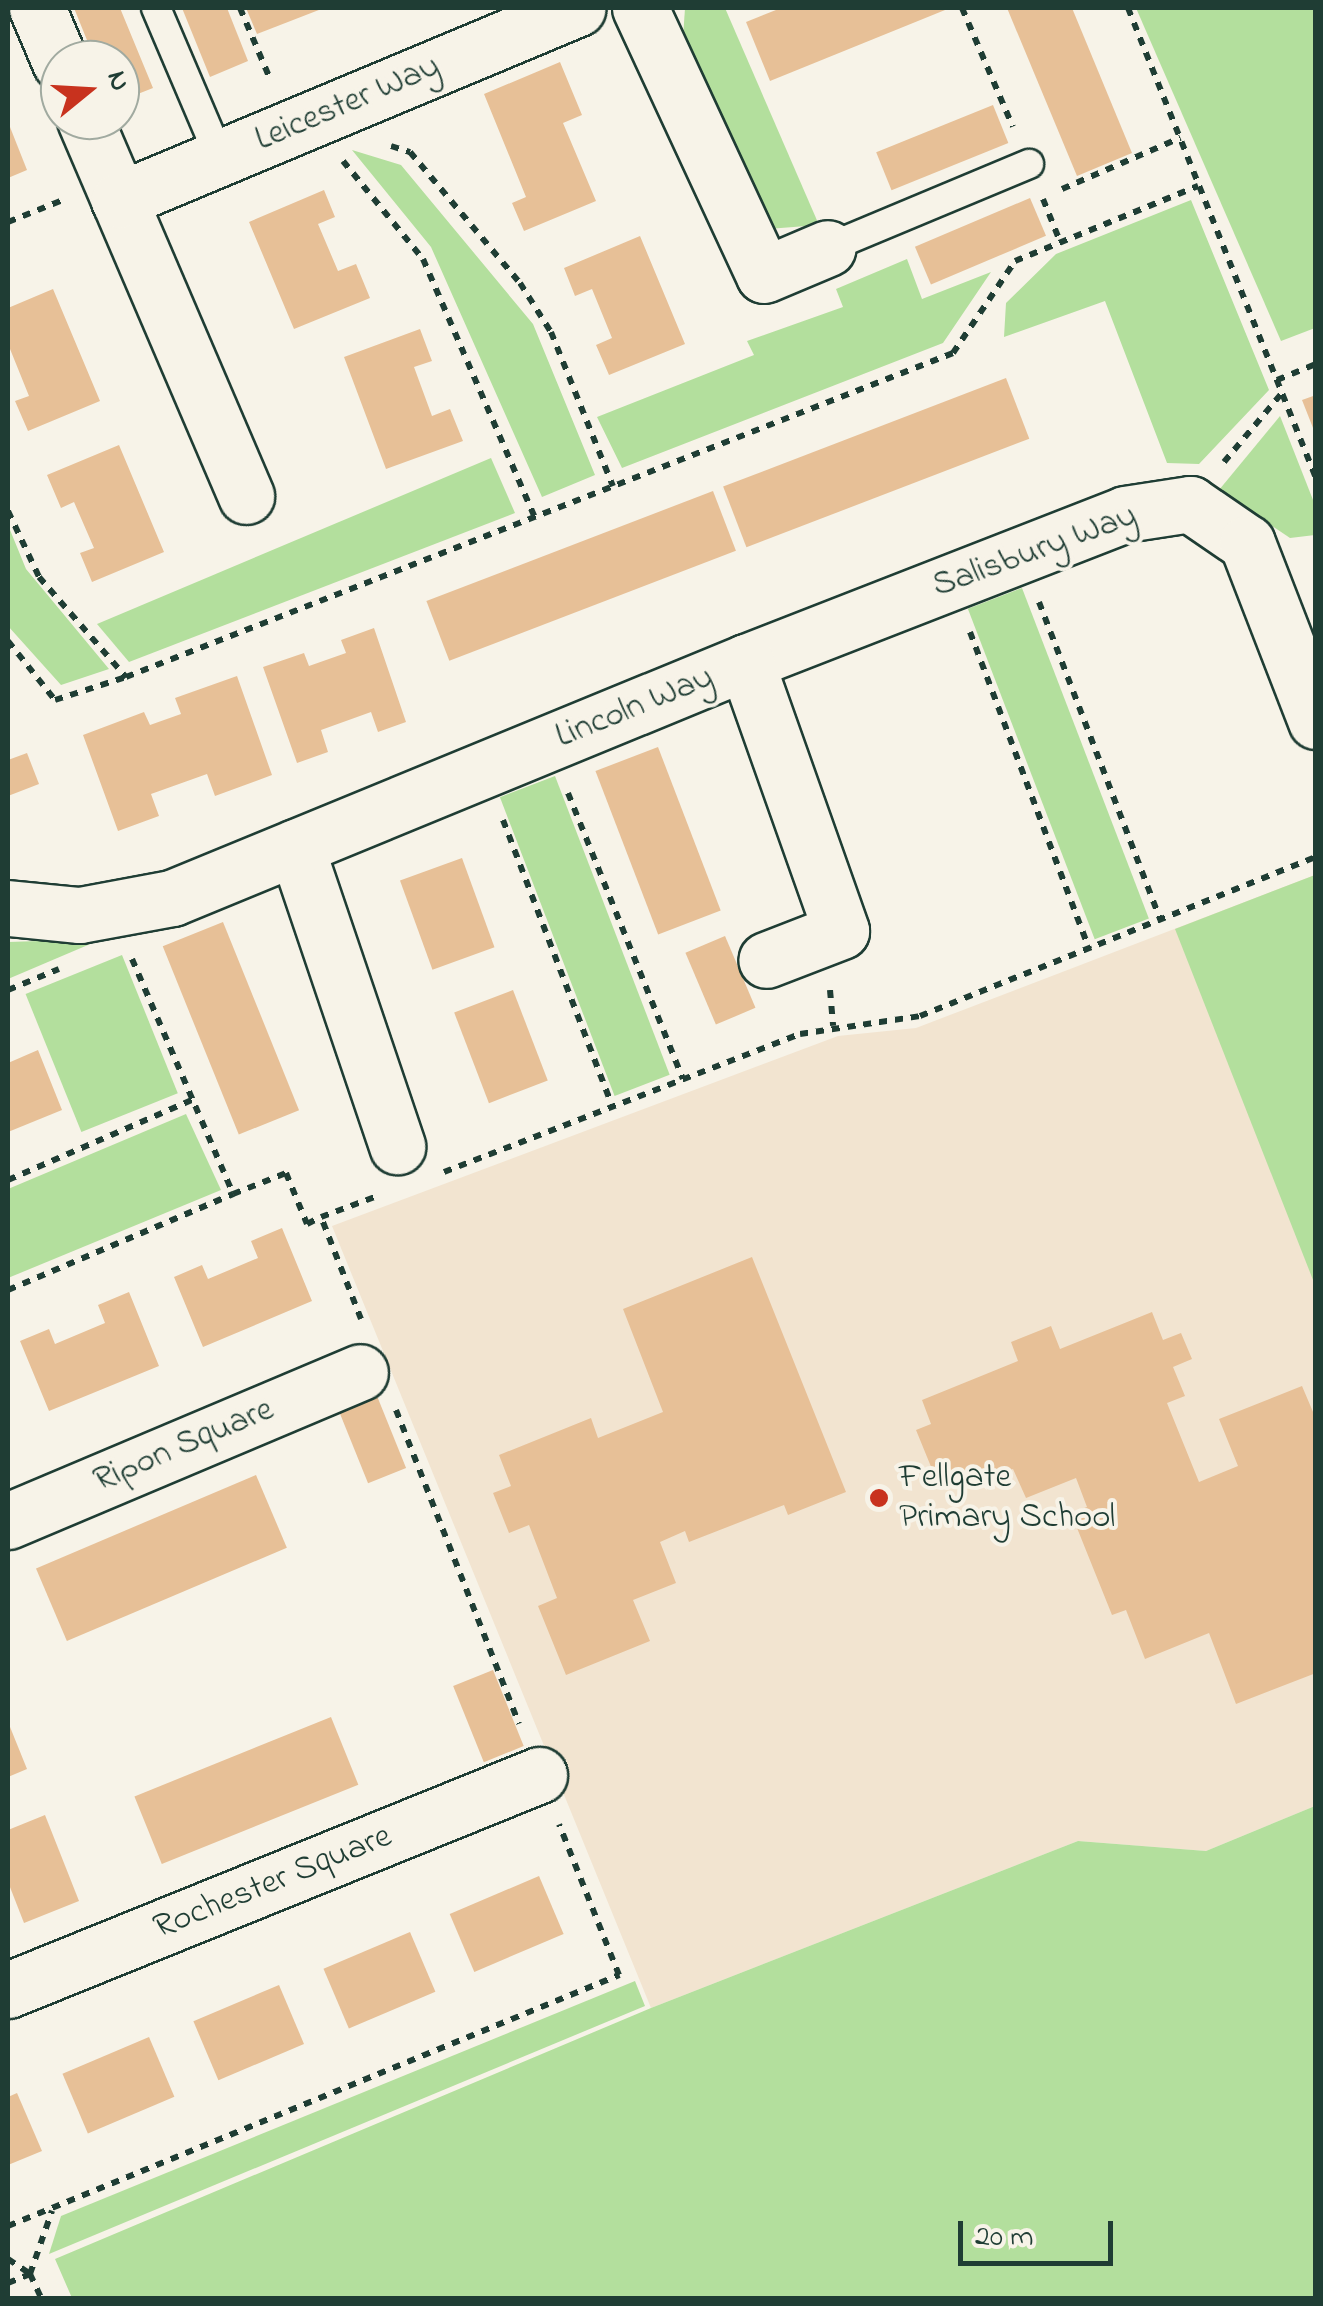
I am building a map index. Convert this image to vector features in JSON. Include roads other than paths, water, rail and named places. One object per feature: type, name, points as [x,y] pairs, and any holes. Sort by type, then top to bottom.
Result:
[{"type":"street","points":[[37,8],[51,40]]},
{"type":"street","name":"Leicester Way","points":[[119,200],[577,8]]},
{"type":"street","points":[[640,8],[764,276],[828,248]]},
{"type":"street","points":[[93,140],[246,496]]},
{"type":"street","name":"Salisbury Way","points":[[746,662],[1125,514],[1190,504],[1247,543],[1305,666]]},
{"type":"street","name":"Lincoln Way","points":[[8,908],[80,915],[172,898],[746,662],[841,931],[766,960]]},
{"type":"street","points":[[1305,666],[1316,721]]},
{"type":"street","points":[[296,848],[404,1172]]},
{"type":"street","name":"Ripon Square","points":[[8,1521],[372,1368]]},
{"type":"street","name":"Rochester Square","points":[[8,1990],[539,1776]]},
{"type":"lane","points":[[156,8],[220,158]]},
{"type":"lane","points":[[828,248],[1028,164]]},
{"type":"place","name":"Fellgate Primary School","points":[[879,1498]]}]
